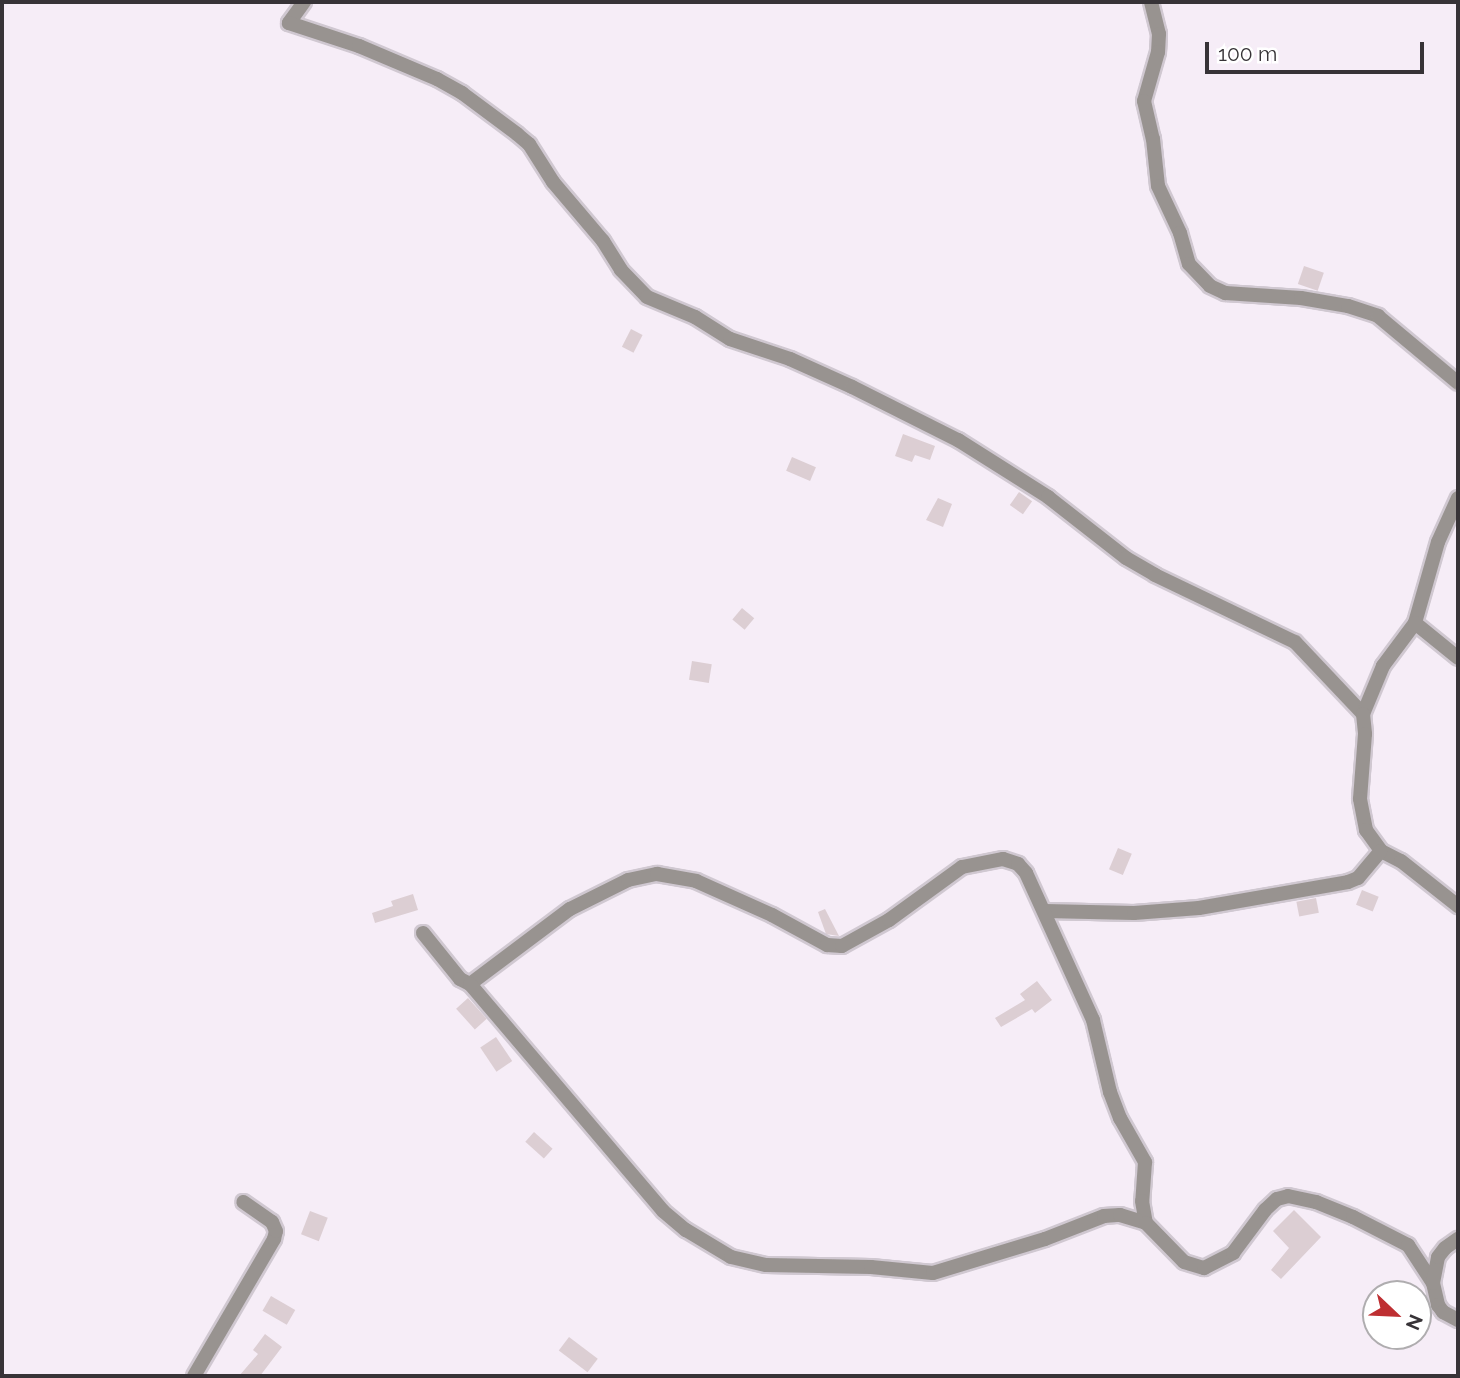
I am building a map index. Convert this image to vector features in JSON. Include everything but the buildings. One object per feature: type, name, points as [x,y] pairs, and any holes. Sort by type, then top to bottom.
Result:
[{"type":"street","points":[[304,2],[289,23],[359,46],[437,79],[462,93],[529,144],[554,182],[603,241],[621,270],[647,297],[695,317],[730,339],[790,359],[852,387],[958,440],[1048,497],[1126,558],[1155,575],[1295,642],[1363,714]]},
{"type":"street","points":[[1151,2],[1159,34],[1158,52],[1144,101],[1153,139],[1158,186],[1176,224],[1189,264],[1210,286],[1226,293],[1288,296],[1348,306],[1378,316],[1458,383]]},
{"type":"street","points":[[1458,498],[1438,542],[1415,623],[1383,666],[1363,714],[1365,734],[1360,799],[1366,830],[1381,851],[1401,861],[1458,906]]},
{"type":"street","points":[[1415,623],[1458,658]]},
{"type":"street","points":[[1045,911],[1134,912],[1199,908],[1335,884],[1358,878],[1381,851]]},
{"type":"street","points":[[470,984],[569,909],[640,876],[674,875],[696,881],[772,915],[827,945],[842,946],[889,920],[962,867],[1003,859],[1018,864],[1026,873],[1045,911],[1093,1020],[1120,1118],[1145,1162],[1142,1201],[1146,1223]]},
{"type":"street","points":[[423,933],[460,979],[470,984],[663,1210],[686,1230],[731,1257],[766,1265],[871,1267],[922,1274],[971,1263],[1104,1216],[1120,1215],[1146,1223],[1184,1262],[1203,1268],[1233,1254],[1265,1210],[1277,1199],[1288,1196],[1316,1202],[1353,1217],[1408,1245],[1433,1283],[1443,1312],[1458,1320]]},
{"type":"street","points":[[194,1376],[274,1239],[276,1231],[272,1222],[243,1202]]},
{"type":"street","points":[[1433,1283],[1438,1257],[1458,1239]]}]
